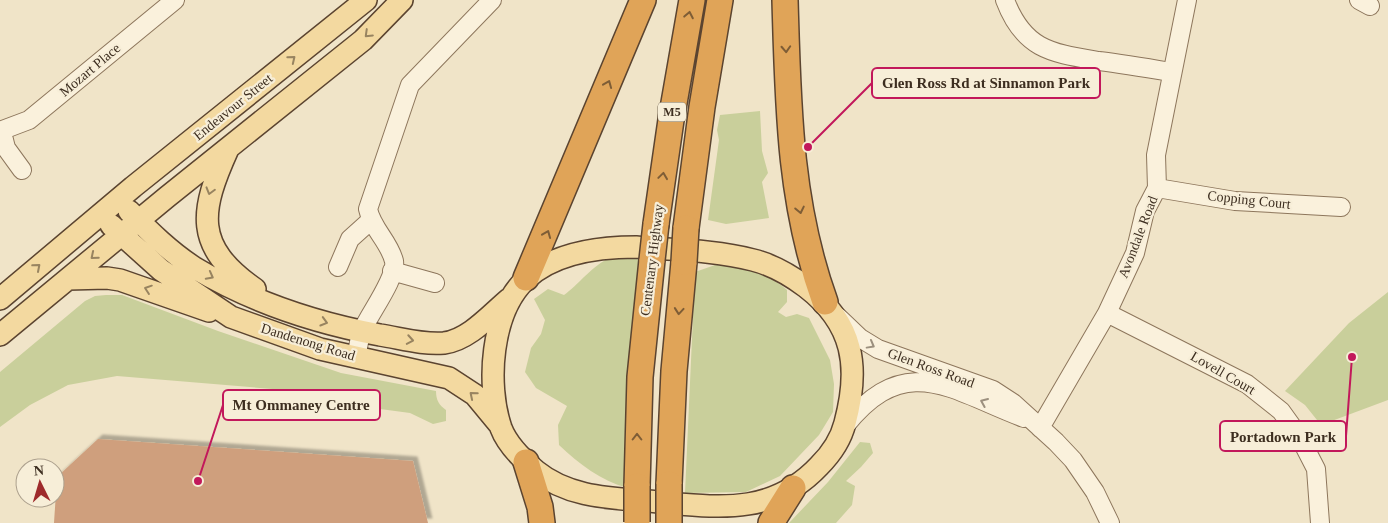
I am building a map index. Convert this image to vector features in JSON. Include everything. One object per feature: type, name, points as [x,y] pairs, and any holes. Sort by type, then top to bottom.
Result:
[{"type":"highway","points":[[526,278],[643,0]]},
{"type":"highway","name":"Centenary Highway","points":[[637,523],[640,377],[652,260],[656,224],[692,0]]},
{"type":"highway","name":"M5","points":[[669,523],[674,371],[686,228],[702,107],[720,0]]},
{"type":"highway","points":[[785,0],[793,172],[808,248],[830,308]]},
{"type":"highway","points":[[526,462],[540,507],[542,523]]},
{"type":"highway","points":[[771,523],[794,488]]},
{"type":"main road","name":"Endeavour Street","points":[[100,215],[366,0]]},
{"type":"main road","name":"Endeavour Street","points":[[140,218],[363,40],[402,0]]},
{"type":"main road","points":[[229,146],[212,184],[207,202],[209,232],[215,248],[226,265],[247,283],[286,310]]},
{"type":"main road","name":"Dandenong Road","points":[[118,200],[140,218],[169,249],[194,267],[223,283],[286,310],[362,331],[420,342],[444,343],[464,335],[509,299]]},
{"type":"main road","name":"Dandenong Road","points":[[100,215],[161,270],[231,317],[279,336],[356,358],[435,373],[449,378],[475,396],[502,428],[526,462],[553,483],[588,495],[722,507],[743,506],[769,500],[794,488],[824,460],[844,428]]},
{"type":"main road","points":[[0,299],[100,215]]},
{"type":"main road","points":[[0,335],[140,218]]},
{"type":"main road","points":[[502,428],[495,397],[493,367],[496,344],[509,299],[526,278],[552,263],[578,253],[606,248],[636,247],[728,255],[751,259],[789,274],[830,308],[844,332],[853,368],[853,384],[844,428]]},
{"type":"main road","points":[[68,278],[120,280],[194,307],[231,317]]},
{"type":"street","name":"Mozart Place","points":[[22,170],[6,148],[1,131],[29,120],[174,0]]},
{"type":"street","points":[[356,358],[362,331],[392,271],[394,263],[389,246],[370,222],[368,209],[410,85],[492,0]]},
{"type":"street","points":[[1005,0],[1012,17],[1028,37],[1055,54],[1171,72]]},
{"type":"street","name":"Avondale Road","points":[[1035,424],[1107,312],[1135,253],[1145,212],[1157,188],[1156,155],[1171,72],[1187,0]]},
{"type":"street","name":"Copping Court","points":[[1157,188],[1235,201],[1341,207]]},
{"type":"street","points":[[338,267],[350,239],[370,222]]},
{"type":"street","points":[[392,271],[435,283]]},
{"type":"street","name":"Glen Ross Road","points":[[830,308],[868,344],[993,390],[1007,398],[1072,460],[1096,492],[1110,523]]},
{"type":"street","name":"Lovell Court","points":[[1107,312],[1247,384],[1281,411],[1299,436],[1316,469],[1320,523]]},
{"type":"street","name":"Glen Ross Road","points":[[844,428],[859,408],[879,392],[895,385],[918,381],[945,386],[1035,424]]},
{"type":"green space","points":[[760,111],[762,151],[768,173],[762,182],[769,218],[726,224],[708,220],[719,140],[717,130],[720,115]]},
{"type":"green space","points":[[641,254],[628,488],[609,481],[591,471],[559,445],[558,425],[567,406],[536,388],[525,372],[531,348],[541,334],[545,320],[534,299],[548,289],[564,295],[598,265],[610,258]]},
{"type":"green space","points":[[718,264],[746,269],[772,279],[787,290],[787,302],[778,312],[786,317],[797,314],[809,318],[830,360],[834,384],[833,412],[819,435],[780,476],[746,492],[685,493],[695,272]]},
{"type":"green space","points":[[1388,292],[1388,400],[1321,425],[1305,405],[1285,391],[1349,323]]},
{"type":"green space","points":[[122,295],[218,331],[341,373],[436,391],[438,402],[446,410],[446,421],[433,424],[410,413],[343,404],[345,395],[117,376],[68,385],[30,405],[0,427],[0,372],[85,301],[95,296]]},
{"type":"green space","points":[[860,442],[870,443],[873,453],[846,481],[855,486],[852,505],[836,523],[789,523],[828,482]]},
{"type":"building","points":[[98,439],[413,461],[428,523],[54,523],[55,508],[65,508],[65,470]]},
{"type":"place","name":"Glen Ross Rd at Sinnamon Park","points":[[808,147]]},
{"type":"place","name":"Portadown Park","points":[[1352,357]]},
{"type":"place","name":"Mt Ommaney Centre","points":[[198,481]]}]
